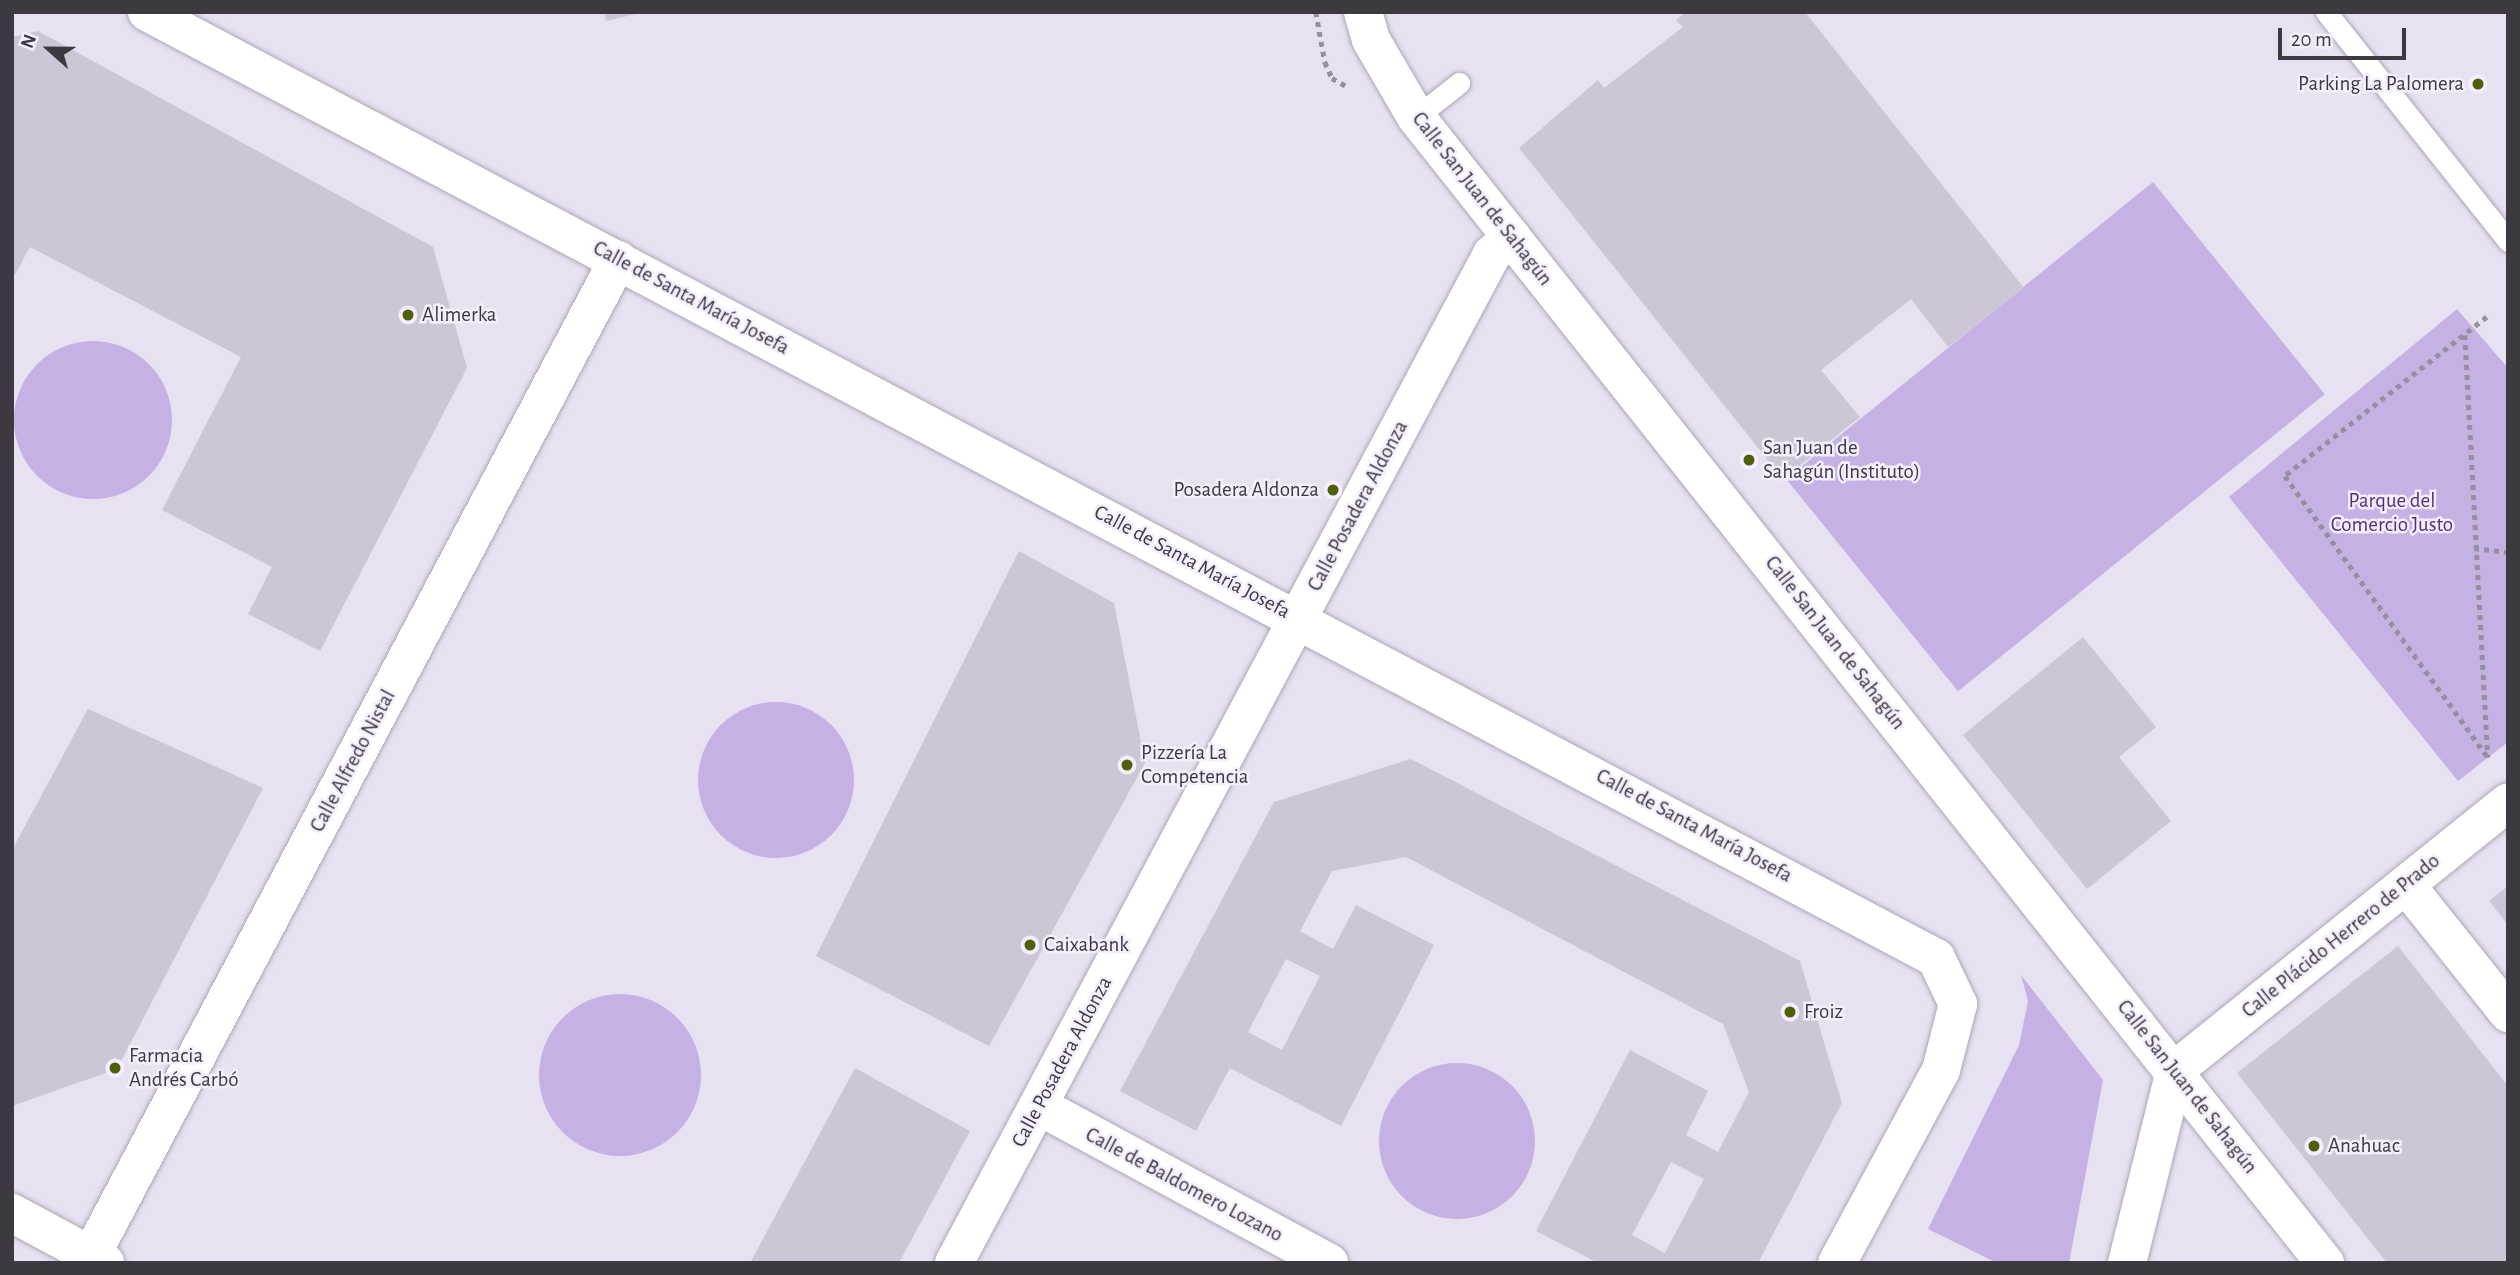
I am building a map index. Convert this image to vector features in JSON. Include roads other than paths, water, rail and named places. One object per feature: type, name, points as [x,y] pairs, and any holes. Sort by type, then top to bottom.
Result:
[{"type":"street","name":"Calle de Santa María Josefa","points":[[147,12],[1298,618],[1936,958],[1958,1004],[1941,1070],[1837,1263]]},
{"type":"street","name":"Calle San Juan de Sahagún","points":[[1363,12],[1371,40],[1416,117],[2175,1070],[2325,1263]]},
{"type":"street","name":"Calle Posadera Aldonza","points":[[954,1263],[1492,254],[1512,237]]},
{"type":"street","name":"Calle Alfredo Nistal","points":[[95,1260],[618,260]]},
{"type":"street","name":"Calle Plácido Herrero de Prado","points":[[2175,1070],[2508,802]]},
{"type":"street","points":[[2406,885],[2508,1013]]},
{"type":"street","points":[[2127,1263],[2175,1070]]},
{"type":"street","name":"Calle de Baldomero Lozano","points":[[1039,1106],[1291,1254],[1329,1263]]},
{"type":"street","points":[[12,1213],[95,1260]]},
{"type":"lane","points":[[2326,12],[2508,241]]},
{"type":"lane","points":[[1416,117],[1459,83]]},
{"type":"place","name":"Parking La Palomera","points":[[2478,84]]},
{"type":"place","name":"Alimerka","points":[[408,315]]},
{"type":"place","name":"San Juan de Sahagún (Instituto)","points":[[1749,460]]},
{"type":"place","name":"Posadera Aldonza","points":[[1333,490]]},
{"type":"place","name":"Pizzería La Competencia","points":[[1127,765]]},
{"type":"place","name":"Caixabank","points":[[1030,945]]},
{"type":"place","name":"Froiz","points":[[1790,1012]]},
{"type":"place","name":"Farmacia Andrés Carbó","points":[[115,1068]]},
{"type":"place","name":"Anahuac","points":[[2314,1146]]},
{"type":"park label","name":"Parque del Comercio Justo","points":[[2392,513]]}]
